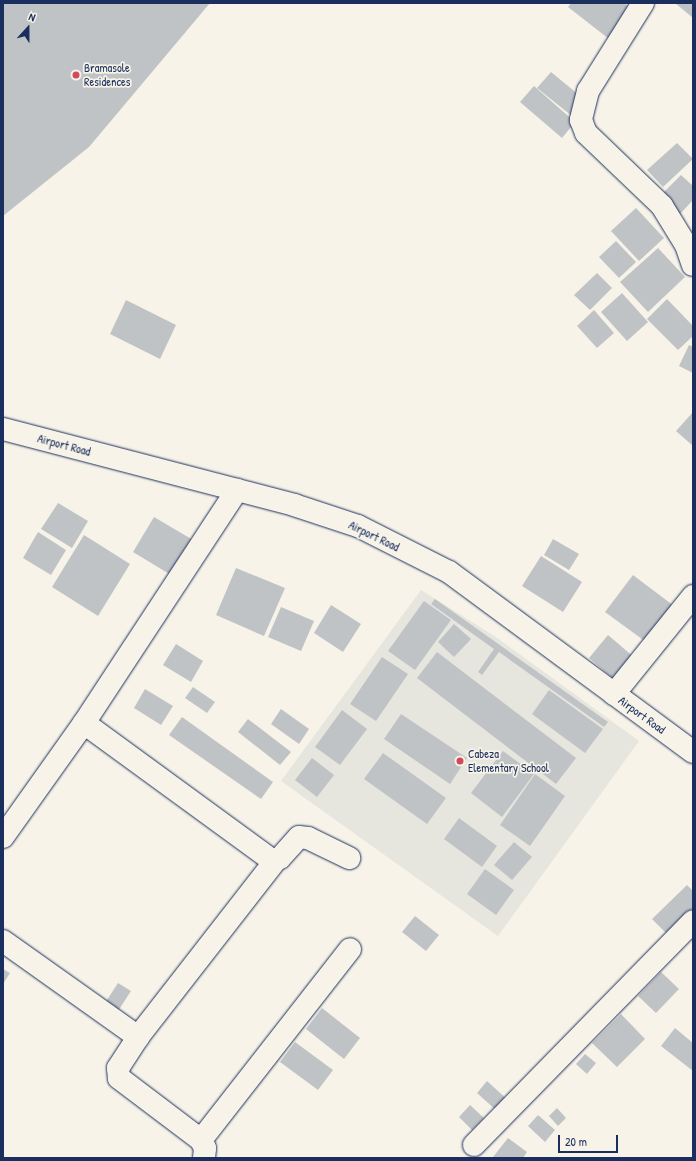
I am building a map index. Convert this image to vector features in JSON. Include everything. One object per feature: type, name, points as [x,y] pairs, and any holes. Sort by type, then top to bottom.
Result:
[{"type":"street","points":[[643,3],[588,91],[581,120],[586,133],[662,206],[686,245],[693,266]]},
{"type":"street","name":"Airport Road","points":[[4,430],[237,490],[358,526],[449,572],[693,752]]},
{"type":"street","points":[[3,837],[84,723],[237,490]]},
{"type":"street","points":[[614,694],[693,596]]},
{"type":"street","points":[[84,723],[259,852],[276,860]]},
{"type":"street","points":[[349,858],[308,838],[299,837],[276,860],[138,1037],[119,1063],[119,1078],[202,1149],[350,948]]},
{"type":"street","points":[[474,1145],[693,921]]},
{"type":"street","points":[[3,941],[138,1037]]},
{"type":"shaded area","name":"Cabeza Elementary School","points":[[421,590],[496,637],[639,741],[498,936],[281,781]]},
{"type":"building","name":"Bramasole Residences","points":[[3,3],[210,3],[89,147],[3,216]]},
{"type":"building","points":[[571,3],[624,3],[632,10],[609,39],[568,7]]},
{"type":"building","points":[[675,3],[693,3],[693,18]]},
{"type":"building","points":[[551,72],[585,100],[572,116],[537,88]]},
{"type":"building","points":[[534,86],[575,122],[562,138],[520,102]]},
{"type":"building","points":[[677,143],[693,159],[663,187],[647,170]]},
{"type":"building","points":[[681,175],[693,186],[693,200],[680,214],[660,196]]},
{"type":"building","points":[[636,208],[664,238],[639,261],[611,231]]},
{"type":"building","points":[[616,241],[636,262],[619,278],[599,257]]},
{"type":"building","points":[[658,248],[685,277],[648,312],[620,282]]},
{"type":"building","points":[[597,273],[612,288],[590,310],[574,295]]},
{"type":"building","points":[[622,293],[648,322],[627,341],[601,312]]},
{"type":"building","points":[[667,299],[693,326],[693,336],[678,350],[647,319]]},
{"type":"building","points":[[126,300],[176,325],[160,359],[110,334]]},
{"type":"building","points":[[594,310],[614,333],[597,348],[577,326]]},
{"type":"building","points":[[689,345],[693,347],[693,373],[679,366]]},
{"type":"building","points":[[693,412],[693,446],[676,431]]},
{"type":"building","points":[[58,503],[88,521],[72,548],[41,529]]},
{"type":"building","points":[[154,517],[193,540],[171,575],[133,552]]},
{"type":"building","points":[[38,532],[66,550],[51,575],[23,558]]},
{"type":"building","points":[[84,535],[130,564],[98,616],[52,587]]},
{"type":"building","points":[[553,539],[579,554],[569,570],[544,555]]},
{"type":"building","points":[[541,556],[582,582],[563,612],[522,586]]},
{"type":"building","points":[[236,568],[285,588],[264,636],[216,615]]},
{"type":"building","points":[[633,575],[674,606],[646,642],[605,612]]},
{"type":"building","points":[[435,599],[608,722],[604,727],[499,652],[482,675],[478,672],[494,649],[431,604]]},
{"type":"building","points":[[424,601],[451,620],[415,670],[388,651]]},
{"type":"building","points":[[331,605],[361,624],[343,652],[314,633]]},
{"type":"building","points":[[281,607],[314,621],[301,651],[268,637]]},
{"type":"building","points":[[454,624],[471,639],[454,657],[438,642]]},
{"type":"building","points":[[608,635],[635,658],[616,681],[589,658]]},
{"type":"building","points":[[176,644],[203,661],[191,682],[163,665]]},
{"type":"building","points":[[437,652],[576,758],[556,784],[417,678]]},
{"type":"building","points":[[382,657],[408,674],[376,721],[350,704]]},
{"type":"building","points":[[193,687],[215,702],[207,713],[185,698]]},
{"type":"building","points":[[145,689],[173,706],[161,725],[134,708]]},
{"type":"building","points":[[549,690],[603,729],[585,753],[532,714]]},
{"type":"building","points":[[281,709],[309,729],[299,744],[271,724]]},
{"type":"building","points":[[342,710],[367,729],[340,765],[315,747]]},
{"type":"building","points":[[401,714],[467,758],[450,784],[384,739]]},
{"type":"building","points":[[182,717],[273,782],[261,799],[169,735]]},
{"type":"building","points":[[248,719],[291,752],[280,765],[238,732]]},
{"type":"building","points":[[503,751],[534,774],[502,817],[471,793]]},
{"type":"building","points":[[383,753],[446,798],[427,824],[364,779]]},
{"type":"building","points":[[312,758],[334,775],[317,797],[295,780]]},
{"type":"building","points":[[535,774],[565,796],[530,846],[500,825]]},
{"type":"building","points":[[459,818],[497,846],[482,867],[444,839]]},
{"type":"building","points":[[514,842],[532,857],[512,880],[494,865]]},
{"type":"building","points":[[485,869],[514,890],[496,915],[467,894]]},
{"type":"building","points":[[687,885],[693,891],[693,913],[669,936],[652,919]]},
{"type":"building","points":[[415,916],[439,935],[426,951],[402,932]]},
{"type":"building","points":[[3,969],[10,973],[3,984]]},
{"type":"building","points":[[661,972],[679,989],[656,1013],[638,996]]},
{"type":"building","points":[[118,983],[131,991],[118,1011],[105,1003]]},
{"type":"building","points":[[322,1008],[360,1038],[344,1059],[306,1029]]},
{"type":"building","points":[[621,1014],[645,1039],[617,1067],[592,1043]]},
{"type":"building","points":[[675,1028],[693,1043],[693,1071],[661,1046]]},
{"type":"building","points":[[295,1042],[333,1070],[318,1090],[280,1062]]},
{"type":"building","points":[[585,1054],[596,1063],[587,1074],[576,1064]]},
{"type":"building","points":[[487,1081],[509,1101],[498,1112],[477,1093]]},
{"type":"building","points":[[470,1105],[484,1118],[472,1130],[459,1117]]},
{"type":"building","points":[[557,1108],[566,1118],[558,1126],[549,1116]]},
{"type":"building","points":[[538,1115],[555,1130],[545,1142],[528,1126]]},
{"type":"building","points":[[508,1138],[527,1152],[523,1158],[493,1157]]},
{"type":"place","name":"Bramasole Residences","points":[[76,75]]},
{"type":"place","name":"Cabeza Elementary School","points":[[460,761]]}]
